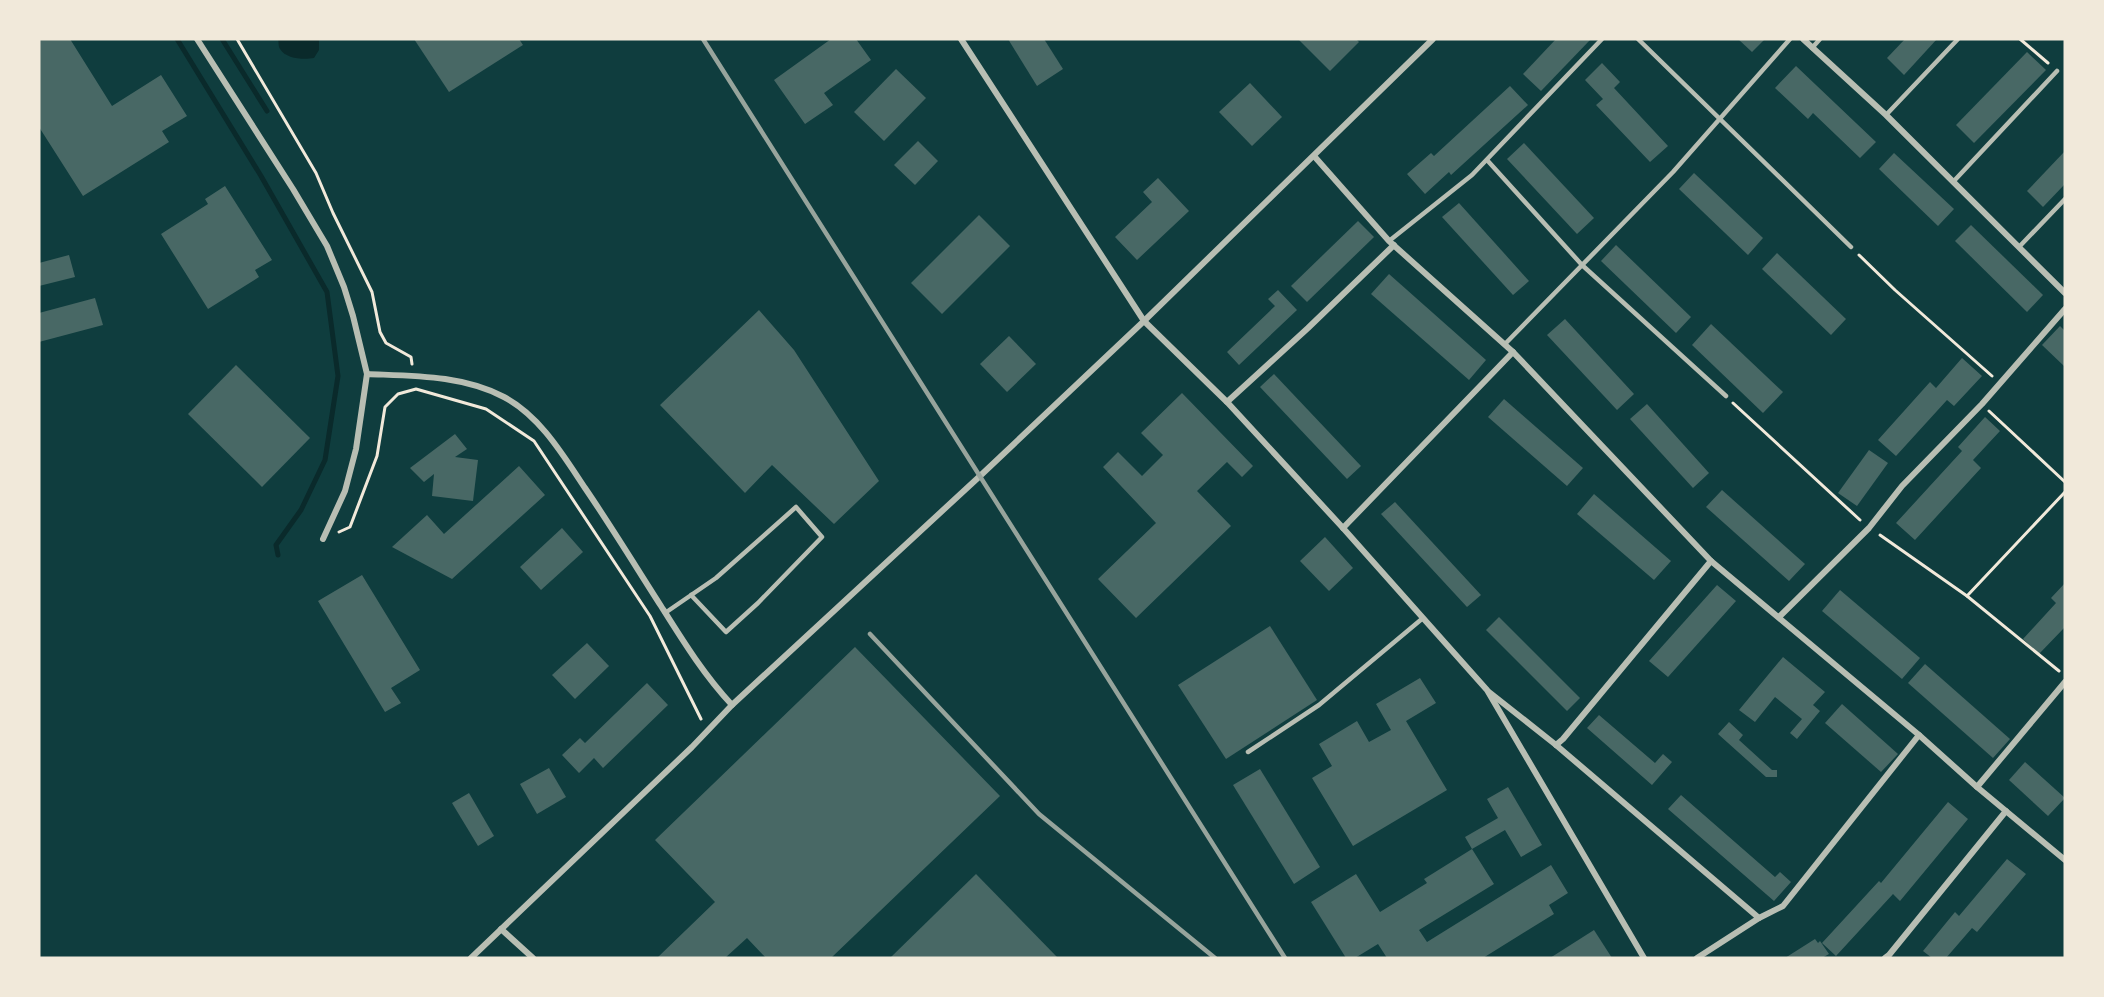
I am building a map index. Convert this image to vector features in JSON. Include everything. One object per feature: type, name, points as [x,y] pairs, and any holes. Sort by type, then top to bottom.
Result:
[{"type":"street","points":[[197,39],[327,246],[344,287],[367,374],[351,470],[345,491],[323,538]]},
{"type":"street","points":[[962,39],[1144,321],[1227,402],[1343,528],[1486,690],[1556,745],[1759,918]]},
{"type":"street","points":[[471,958],[708,731],[732,705],[1144,321],[1433,39]]},
{"type":"street","points":[[1803,39],[1886,115],[2065,293]]},
{"type":"street","points":[[1314,156],[1391,243],[1513,352],[1712,561],[1919,735],[1977,788],[2065,860]]},
{"type":"street","points":[[1227,402],[1308,328],[1391,243]]},
{"type":"street","points":[[1779,617],[1869,528],[1902,486],[1982,404],[2065,309]]},
{"type":"street","points":[[1343,528],[1513,352]]},
{"type":"street","points":[[367,374],[451,380],[484,388],[506,398],[528,413],[558,447],[711,682],[732,705]]},
{"type":"street","points":[[1556,745],[1631,660],[1712,561]]},
{"type":"street","points":[[1977,788],[2065,682]]},
{"type":"street","points":[[1486,690],[1644,958]]},
{"type":"street","points":[[1697,958],[1759,918],[1783,906],[1919,735]]},
{"type":"street","points":[[1889,957],[2006,811]]},
{"type":"street","points":[[501,929],[533,958]]},
{"type":"lane","points":[[1391,243],[1472,176],[1602,39]]},
{"type":"lane","points":[[1638,39],[1851,247]]},
{"type":"lane","points":[[1504,344],[1673,172],[1790,39]]},
{"type":"lane","points":[[1812,48],[1821,39]]},
{"type":"lane","points":[[1886,115],[1958,39]]},
{"type":"lane","points":[[1953,182],[2057,71]]},
{"type":"lane","points":[[1487,160],[1582,265],[1726,396]]},
{"type":"lane","points":[[2019,247],[2065,199]]},
{"type":"lane","points":[[665,613],[691,595],[716,578],[796,507],[822,537],[758,603],[726,632],[691,595]]},
{"type":"lane","points":[[1248,752],[1319,705],[1423,618]]},
{"type":"path","points":[[237,39],[316,173],[372,292],[380,332],[387,343],[411,357],[413,390]]},
{"type":"path","points":[[2020,39],[2057,71]]},
{"type":"path","points":[[1851,247],[1895,290],[2000,384]]},
{"type":"path","points":[[323,538],[350,527],[376,456],[385,407],[398,394],[416,389],[486,409],[534,441],[650,616],[708,731]]},
{"type":"path","points":[[1726,396],[1869,528],[1966,596],[2065,676]]},
{"type":"path","points":[[1982,404],[2065,482]]},
{"type":"path","points":[[1966,596],[2065,492]]},
{"type":"water","points":[[278,39],[319,39],[319,50],[314,58],[291,57],[280,49]]},
{"type":"building","points":[[39,39],[70,39],[112,106],[161,75],[187,116],[162,131],[169,142],[83,196],[39,127]]},
{"type":"building","points":[[414,39],[519,39],[523,45],[449,92]]},
{"type":"building","points":[[831,39],[856,39],[871,60],[824,93],[833,105],[805,124],[774,80]]},
{"type":"building","points":[[1008,39],[1044,39],[1063,69],[1037,86]]},
{"type":"building","points":[[1298,39],[1356,39],[1359,42],[1330,71]]},
{"type":"building","points":[[1556,39],[1591,39],[1541,91],[1523,74]]},
{"type":"building","points":[[1738,39],[1765,39],[1752,52]]},
{"type":"building","points":[[1905,39],[1937,39],[1904,75],[1887,58]]},
{"type":"building","points":[[2027,52],[2046,70],[1974,143],[1956,125]]},
{"type":"building","points":[[1602,63],[1620,82],[1614,88],[1668,146],[1650,162],[1596,105],[1603,99],[1585,80]]},
{"type":"building","points":[[1796,66],[1876,142],[1860,158],[1813,113],[1808,119],[1775,88]]},
{"type":"building","points":[[896,69],[926,98],[884,141],[854,112]]},
{"type":"building","points":[[1250,83],[1282,117],[1252,146],[1219,112]]},
{"type":"building","points":[[1510,86],[1528,105],[1451,175],[1449,172],[1425,194],[1407,174],[1431,153],[1434,156]]},
{"type":"building","points":[[918,141],[938,161],[915,185],[894,165]]},
{"type":"building","points":[[1524,143],[1594,218],[1577,234],[1507,159]]},
{"type":"building","points":[[2065,151],[2065,184],[2043,207],[2027,191]]},
{"type":"building","points":[[1894,153],[1954,209],[1938,226],[1879,169]]},
{"type":"building","points":[[1694,173],[1763,238],[1748,255],[1679,189]]},
{"type":"building","points":[[1158,178],[1189,211],[1137,260],[1115,237],[1152,202],[1143,192]]},
{"type":"building","points":[[225,186],[272,260],[255,270],[259,277],[208,309],[161,234],[208,204],[205,199]]},
{"type":"building","points":[[1459,203],[1529,281],[1513,295],[1442,217]]},
{"type":"building","points":[[979,215],[1010,246],[942,314],[911,283]]},
{"type":"building","points":[[1358,221],[1374,237],[1307,302],[1291,286]]},
{"type":"building","points":[[1971,225],[2043,295],[2027,312],[1955,241]]},
{"type":"building","points":[[1616,245],[1691,317],[1676,333],[1601,261]]},
{"type":"building","points":[[1777,253],[1846,319],[1831,335],[1762,269]]},
{"type":"building","points":[[69,255],[75,277],[39,286],[39,263]]},
{"type":"building","points":[[1389,274],[1486,360],[1469,380],[1371,294]]},
{"type":"building","points":[[1278,290],[1297,310],[1239,365],[1227,352],[1275,306],[1268,299]]},
{"type":"building","points":[[95,298],[103,325],[39,342],[39,313]]},
{"type":"building","points":[[759,310],[794,350],[879,481],[834,524],[772,465],[745,493],[660,405]]},
{"type":"building","points":[[1565,319],[1634,394],[1617,410],[1547,335]]},
{"type":"building","points":[[1711,324],[1783,392],[1763,413],[1692,345]]},
{"type":"building","points":[[2060,326],[2065,331],[2065,367],[2042,345]]},
{"type":"building","points":[[1009,336],[1036,364],[1007,392],[980,364]]},
{"type":"building","points":[[1962,358],[1982,376],[1954,406],[1947,400],[1896,456],[1878,440],[1930,382],[1936,388]]},
{"type":"building","points":[[236,365],[310,438],[262,487],[188,414]]},
{"type":"building","points":[[1274,374],[1361,466],[1347,479],[1260,387]]},
{"type":"building","points":[[1182,393],[1253,466],[1242,477],[1227,462],[1197,491],[1231,526],[1136,618],[1098,579],[1156,523],[1103,467],[1118,452],[1142,476],[1163,455],[1141,433]]},
{"type":"building","points":[[1504,399],[1583,468],[1567,486],[1488,417]]},
{"type":"building","points":[[1647,404],[1709,473],[1693,488],[1630,419]]},
{"type":"building","points":[[1985,417],[2000,431],[1973,460],[1981,468],[1915,540],[1896,523],[1962,451],[1958,447]]},
{"type":"building","points":[[455,434],[467,449],[455,457],[478,460],[473,501],[432,496],[434,474],[424,482],[410,468]]},
{"type":"building","points":[[1869,450],[1888,463],[1857,506],[1838,493]]},
{"type":"building","points":[[519,466],[545,495],[452,579],[392,547],[427,515],[444,534]]},
{"type":"building","points":[[1722,490],[1805,564],[1789,581],[1706,507]]},
{"type":"building","points":[[1594,494],[1671,561],[1654,580],[1577,514]]},
{"type":"building","points":[[1395,502],[1481,595],[1467,607],[1381,514]]},
{"type":"building","points":[[562,528],[583,552],[541,590],[520,567]]},
{"type":"building","points":[[1325,537],[1353,568],[1329,591],[1300,561]]},
{"type":"building","points":[[362,575],[420,670],[391,688],[401,703],[385,712],[318,601]]},
{"type":"building","points":[[2065,583],[2065,627],[2039,654],[2023,639],[2056,603],[2051,598]]},
{"type":"building","points":[[1717,585],[1736,601],[1668,677],[1649,661]]},
{"type":"building","points":[[1840,590],[1920,658],[1902,679],[1822,611]]},
{"type":"building","points":[[1499,617],[1580,698],[1567,711],[1486,630]]},
{"type":"building","points":[[1270,626],[1317,700],[1226,759],[1178,685]]},
{"type":"building","points":[[587,643],[609,666],[575,699],[552,675]]},
{"type":"building","points":[[855,647],[1000,796],[831,958],[766,958],[747,938],[725,958],[657,958],[715,902],[655,840]]},
{"type":"building","points":[[1783,657],[1825,692],[1813,705],[1820,711],[1797,739],[1790,733],[1802,719],[1775,697],[1755,722],[1739,710]]},
{"type":"building","points":[[1925,664],[2010,739],[1993,758],[1908,683]]},
{"type":"building","points":[[1420,678],[1436,703],[1406,721],[1447,790],[1353,846],[1312,778],[1332,766],[1319,744],[1357,721],[1369,742],[1391,730],[1376,704]]},
{"type":"building","points":[[647,683],[668,705],[603,768],[594,758],[579,773],[562,755],[580,738],[585,743]]},
{"type":"building","points":[[1842,704],[1898,754],[1881,772],[1825,723]]},
{"type":"building","points":[[1599,715],[1655,763],[1663,754],[1672,762],[1652,785],[1587,728]]},
{"type":"building","points":[[1729,722],[1743,735],[1739,740],[1772,770],[1777,770],[1777,777],[1766,777],[1718,734]]},
{"type":"building","points":[[2025,762],[2065,798],[2048,816],[2009,780]]},
{"type":"building","points":[[549,768],[566,797],[537,814],[520,784]]},
{"type":"building","points":[[1260,769],[1320,867],[1294,884],[1233,785]]},
{"type":"building","points":[[1508,787],[1542,845],[1521,857],[1505,830],[1472,849],[1465,837],[1498,818],[1487,799]]},
{"type":"building","points":[[469,793],[494,836],[478,846],[452,803]]},
{"type":"building","points":[[1681,795],[1775,877],[1780,872],[1791,882],[1774,901],[1668,809]]},
{"type":"building","points":[[1948,802],[1968,819],[1900,901],[1893,894],[1836,956],[1822,943],[1879,881],[1881,883]]},
{"type":"building","points":[[1472,849],[1494,884],[1419,930],[1427,942],[1551,865],[1568,893],[1549,905],[1554,914],[1483,958],[1387,958],[1378,944],[1355,958],[1346,958],[1311,902],[1356,874],[1380,912],[1427,883],[1424,879]]},
{"type":"building","points":[[2007,859],[2026,874],[1977,932],[1972,928],[1946,958],[1932,958],[1923,951],[1955,912],[1959,916]]},
{"type":"building","points":[[976,874],[1058,958],[890,958]]},
{"type":"building","points":[[1594,930],[1612,958],[1550,958]]},
{"type":"building","points":[[1815,939],[1818,943],[1820,941],[1829,954],[1822,958],[1785,958]]},
{"type":"waterway","points":[[177,39],[261,176],[327,292],[338,376],[325,460],[301,510],[276,545],[278,555]]},
{"type":"waterway","points":[[222,39],[267,111]]},
{"type":"railway","points":[[703,39],[1285,958]]},
{"type":"railway","points":[[870,634],[1039,814],[1215,958]]}]
